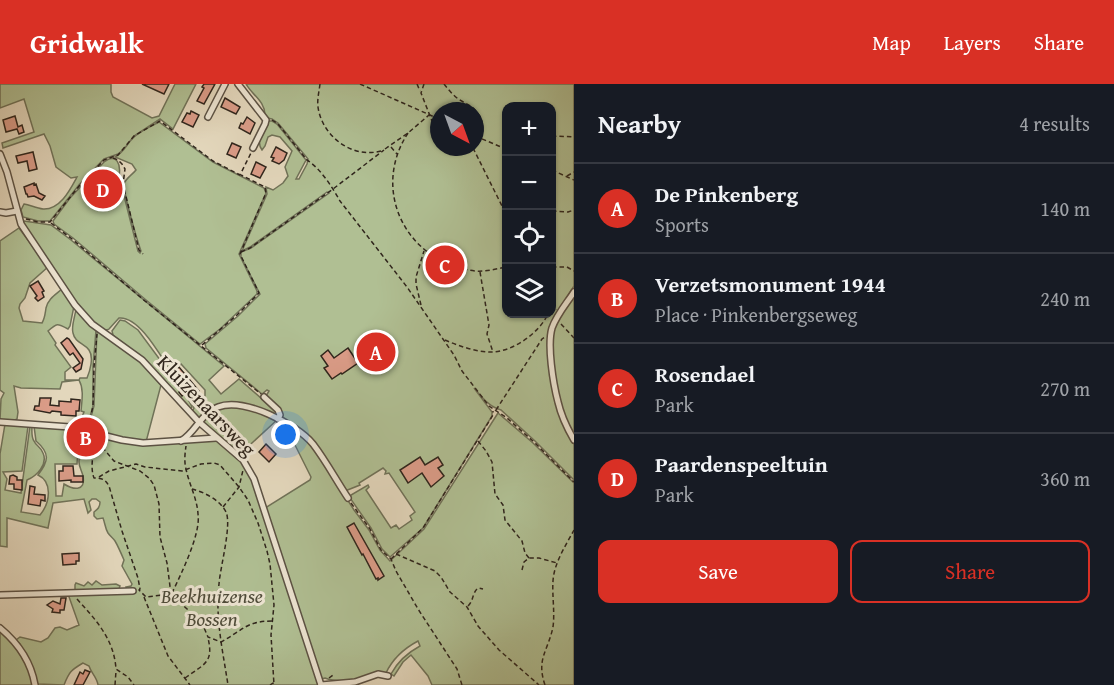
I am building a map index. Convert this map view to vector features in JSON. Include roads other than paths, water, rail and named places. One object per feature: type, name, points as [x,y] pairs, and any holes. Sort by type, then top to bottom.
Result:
[{"type":"street","points":[[208,117],[225,84]]},
{"type":"street","points":[[238,84],[266,121],[253,148]]},
{"type":"street","name":"Kluizenaarsweg","points":[[0,154],[7,172],[19,221],[75,305],[88,320],[142,360],[199,422],[236,452],[244,462],[254,479],[321,685]]},
{"type":"street","points":[[0,212],[16,211]]},
{"type":"street","points":[[574,292],[556,319],[550,336],[558,402],[574,440]]},
{"type":"street","points":[[264,397],[278,411],[280,415],[278,418]]},
{"type":"street","points":[[184,441],[214,408],[226,405],[253,408],[278,418],[303,434],[312,443],[348,498]]},
{"type":"street","points":[[0,422],[70,427],[143,443],[216,438]]},
{"type":"street","points":[[0,595],[133,591]]},
{"type":"street","points":[[0,628],[24,655],[35,685]]},
{"type":"street","points":[[321,685],[355,682],[378,674],[388,676]]},
{"type":"place","name":"Paardenspeeltuin","points":[[103,189]]},
{"type":"place","name":"Rosendael","points":[[445,265]]},
{"type":"place","name":"De Pinkenberg","points":[[376,352]]},
{"type":"place","name":"Verzetsmonument 1944","points":[[86,437]]},
{"type":"park label","name":"Beekhuizense Bossen","points":[[212,606]]}]
